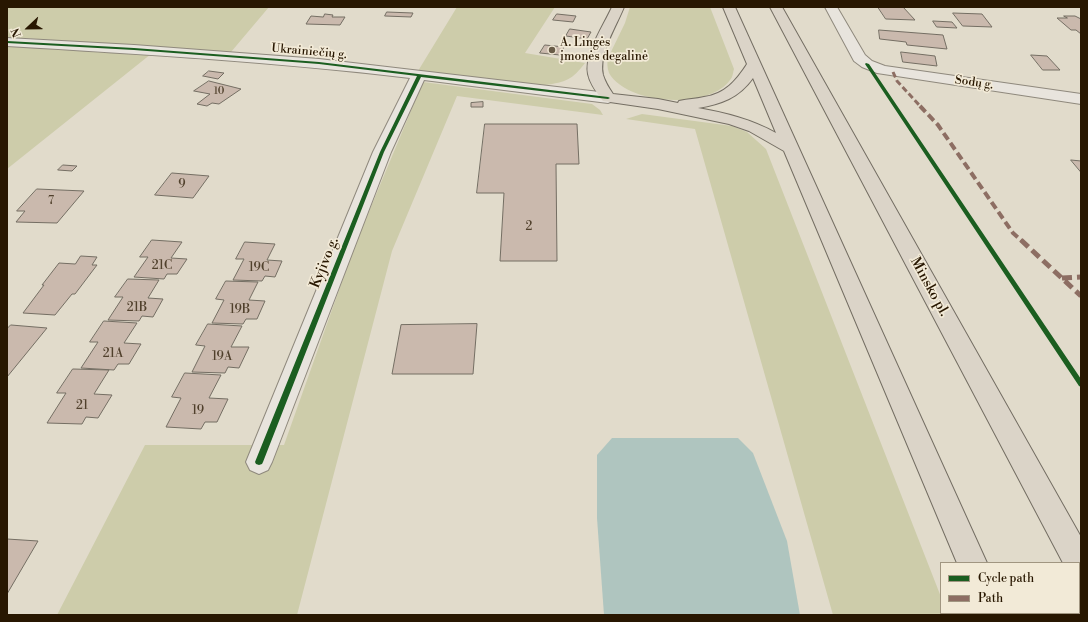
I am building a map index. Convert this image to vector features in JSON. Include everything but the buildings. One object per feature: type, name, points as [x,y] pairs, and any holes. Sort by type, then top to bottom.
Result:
[{"type":"highway","points":[[618,7],[597,56],[595,66],[596,76],[608,98],[658,104],[734,120],[755,128],[790,148]]},
{"type":"highway","points":[[730,7],[790,148],[972,562]]},
{"type":"highway","name":"Minsko pl.","points":[[776,7],[1079,562]]},
{"type":"highway","points":[[658,104],[702,103],[725,96],[737,89],[754,64]]},
{"type":"street","name":"Sodų g.","points":[[831,7],[860,58],[867,64],[882,70],[1081,99]]},
{"type":"street","name":"Ukrainiečių g.","points":[[7,42],[134,49],[319,63],[608,98]]},
{"type":"street","name":"Kyjivo g.","points":[[259,462],[382,152],[419,76]]},
{"type":"green space","points":[[7,7],[269,7],[231,52],[7,37]]},
{"type":"green space","points":[[457,7],[555,7],[525,53],[585,63],[572,77],[558,83],[545,85],[418,71]]},
{"type":"green space","points":[[630,7],[710,7],[734,69],[731,79],[720,90],[705,96],[668,100],[633,92],[619,84],[609,73],[608,58],[625,23]]},
{"type":"green space","points":[[7,46],[151,54],[7,169]]},
{"type":"green space","points":[[423,82],[592,104],[600,110],[603,115],[457,96],[392,251],[297,615],[57,615],[145,445],[284,445],[355,245]]},
{"type":"green space","points":[[642,114],[732,126],[747,132],[766,149],[940,594],[940,614],[948,615],[833,615],[695,129],[626,119]]},
{"type":"water","points":[[612,438],[738,438],[753,453],[787,541],[800,615],[604,615],[597,518],[597,455]]},
{"type":"marked path","points":[[893,72],[897,81],[938,125],[1013,233],[1081,296]]},
{"type":"marked path","points":[[1062,278],[1081,277]]},
{"type":"cycle path","points":[[7,42],[134,49],[319,63],[608,98]]},
{"type":"cycle path","points":[[867,64],[1081,384]]},
{"type":"cycle path","points":[[259,462],[382,152],[419,76]]},
{"type":"place","name":"A. Lingės įmonės degalinė","points":[[552,50]]}]
